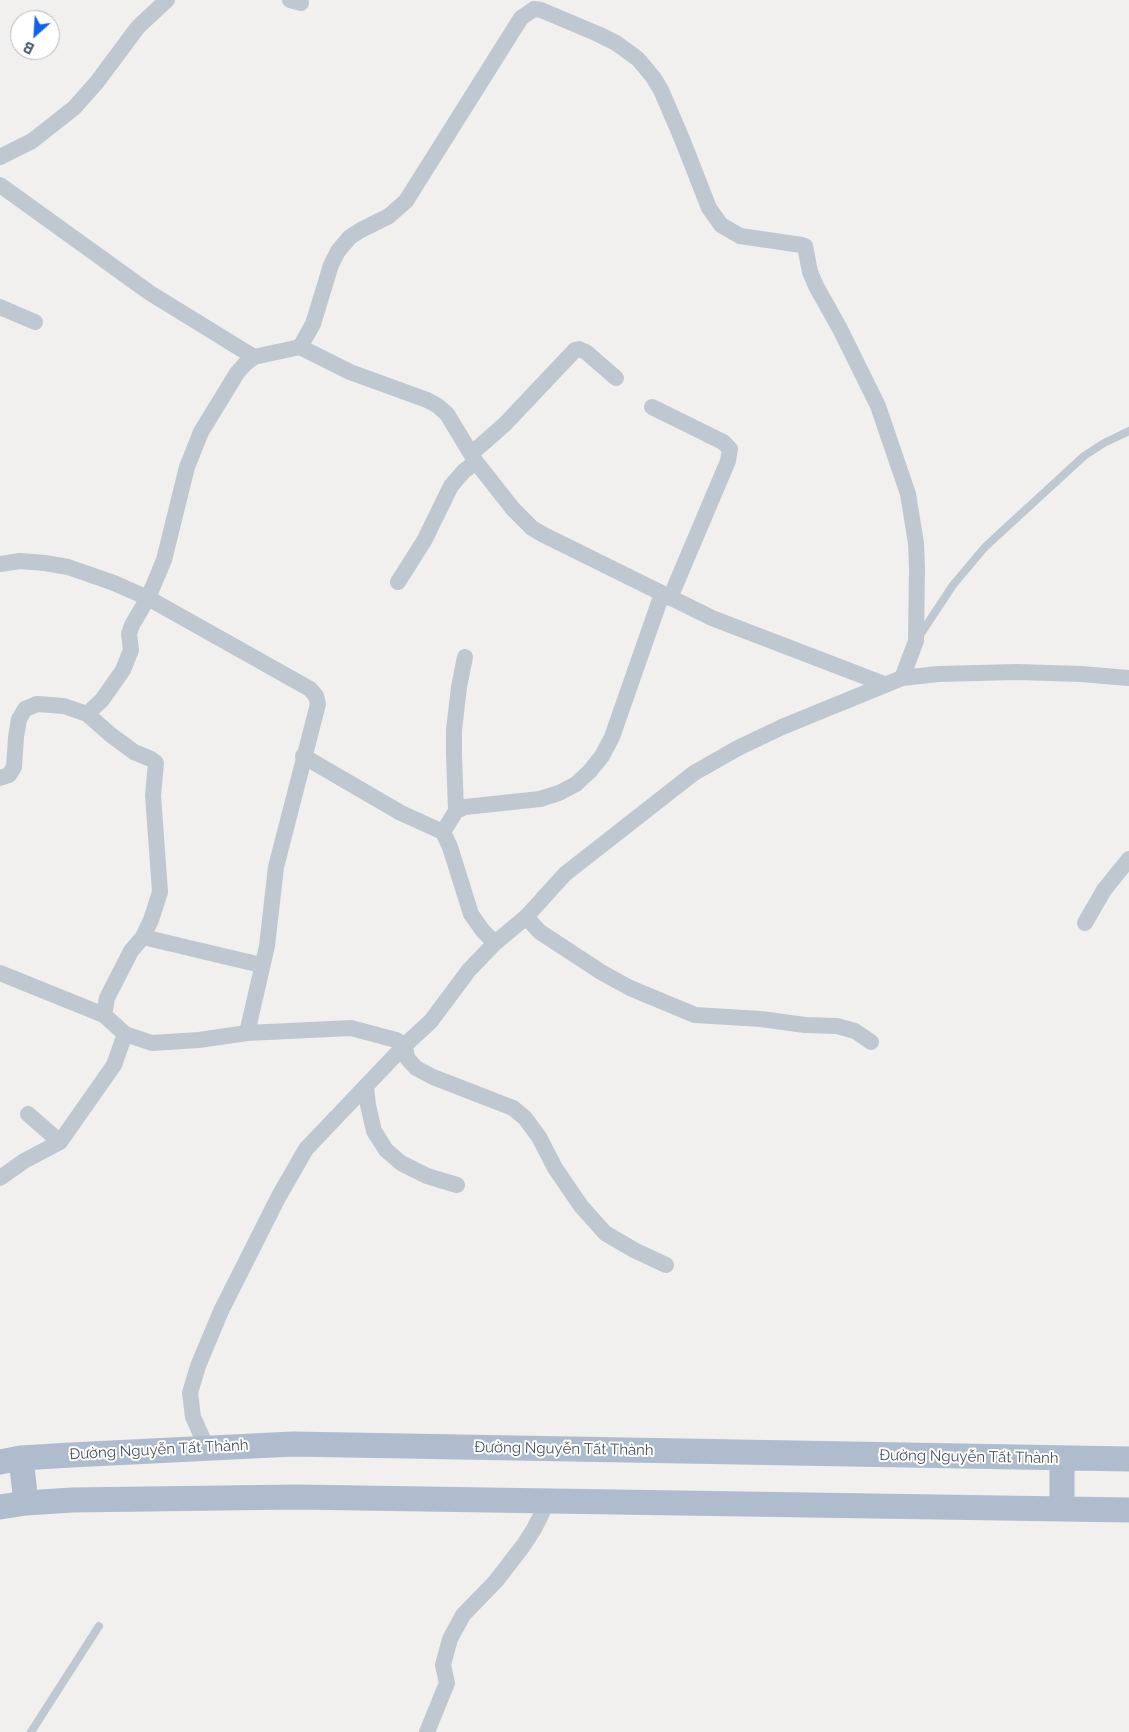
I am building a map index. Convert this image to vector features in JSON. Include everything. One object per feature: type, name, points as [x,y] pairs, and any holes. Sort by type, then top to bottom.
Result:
[{"type":"main road","name":"Đường Nguyễn Tất Thành","points":[[11,1460],[293,1444],[1129,1459]]},
{"type":"main road","points":[[1062,1458],[1062,1509]]},
{"type":"main road","points":[[11,1460],[26,1503]]},
{"type":"main road","points":[[0,1508],[26,1503],[72,1500],[296,1497],[1129,1510]]},
{"type":"street","points":[[0,157],[32,141],[74,108],[138,27],[167,0]]},
{"type":"street","points":[[300,347],[313,324],[331,264],[338,251],[350,237],[390,216],[406,201],[530,4],[598,34],[628,51],[645,66],[661,90],[702,193],[720,225],[740,236],[802,244],[804,246],[810,272],[816,286],[878,406],[908,494],[913,519],[917,568],[916,641],[902,678]]},
{"type":"street","points":[[0,185],[150,293],[254,357]]},
{"type":"street","points":[[0,307],[35,322]]},
{"type":"street","points":[[87,714],[102,700],[123,670],[131,650],[129,634],[132,625],[148,598],[164,560],[187,467],[195,444],[237,373],[245,364],[254,357],[300,347],[350,372],[427,400],[438,406],[455,424],[474,458],[513,509],[532,528],[544,535],[712,618],[884,684]]},
{"type":"street","points":[[398,582],[427,535],[451,486],[505,424],[575,350],[579,349],[586,352],[616,378]]},
{"type":"street","points":[[456,811],[466,807],[540,799],[559,793],[576,784],[590,771],[602,756],[612,737],[666,596],[728,461],[730,449],[722,442],[652,407]]},
{"type":"street","points":[[0,564],[20,561],[45,563],[91,573],[148,598],[314,692],[318,704],[303,756],[276,868],[270,929],[247,1033]]},
{"type":"street","points":[[443,832],[456,811],[454,730],[465,657]]},
{"type":"street","points":[[207,1448],[192,1417],[190,1393],[198,1366],[221,1311],[279,1196],[306,1150],[431,1020],[470,970],[495,943],[526,917],[566,874],[694,773],[756,740],[884,684],[902,678],[938,674],[1017,672],[1129,678]]},
{"type":"street","points":[[0,778],[9,775],[14,767],[16,737],[20,719],[25,709],[37,704],[64,706],[87,714],[134,752],[156,763],[153,795],[160,892],[151,920],[142,937],[131,951],[107,998],[104,1015]]},
{"type":"street","points":[[303,756],[401,813],[443,832],[450,847],[471,914],[483,931],[495,943]]},
{"type":"street","points":[[1085,923],[1104,890],[1129,859]]},
{"type":"street","points":[[526,917],[540,932],[601,972],[630,988],[695,1015],[836,1026],[855,1031],[871,1042]]},
{"type":"street","points":[[142,937],[262,965]]},
{"type":"street","points":[[0,973],[104,1015],[125,1034],[152,1043],[199,1040],[247,1033],[351,1028],[396,1040],[405,1045]]},
{"type":"street","points":[[0,1178],[24,1161],[60,1142],[114,1064],[125,1034]]},
{"type":"street","points":[[405,1045],[407,1058],[416,1068],[433,1078],[513,1108],[524,1118],[539,1137],[555,1168],[581,1206],[605,1232],[634,1250],[666,1265]]},
{"type":"street","points":[[366,1087],[374,1131],[386,1150],[401,1163],[427,1176],[457,1185]]},
{"type":"street","points":[[28,1114],[60,1142]]},
{"type":"street","points":[[427,1732],[447,1683],[444,1665],[450,1639],[464,1615],[496,1581],[523,1546],[548,1501]]},
{"type":"lane","points":[[916,641],[953,585],[985,547],[1084,456],[1104,443],[1129,431]]},
{"type":"lane","points":[[31,1732],[99,1626]]}]
